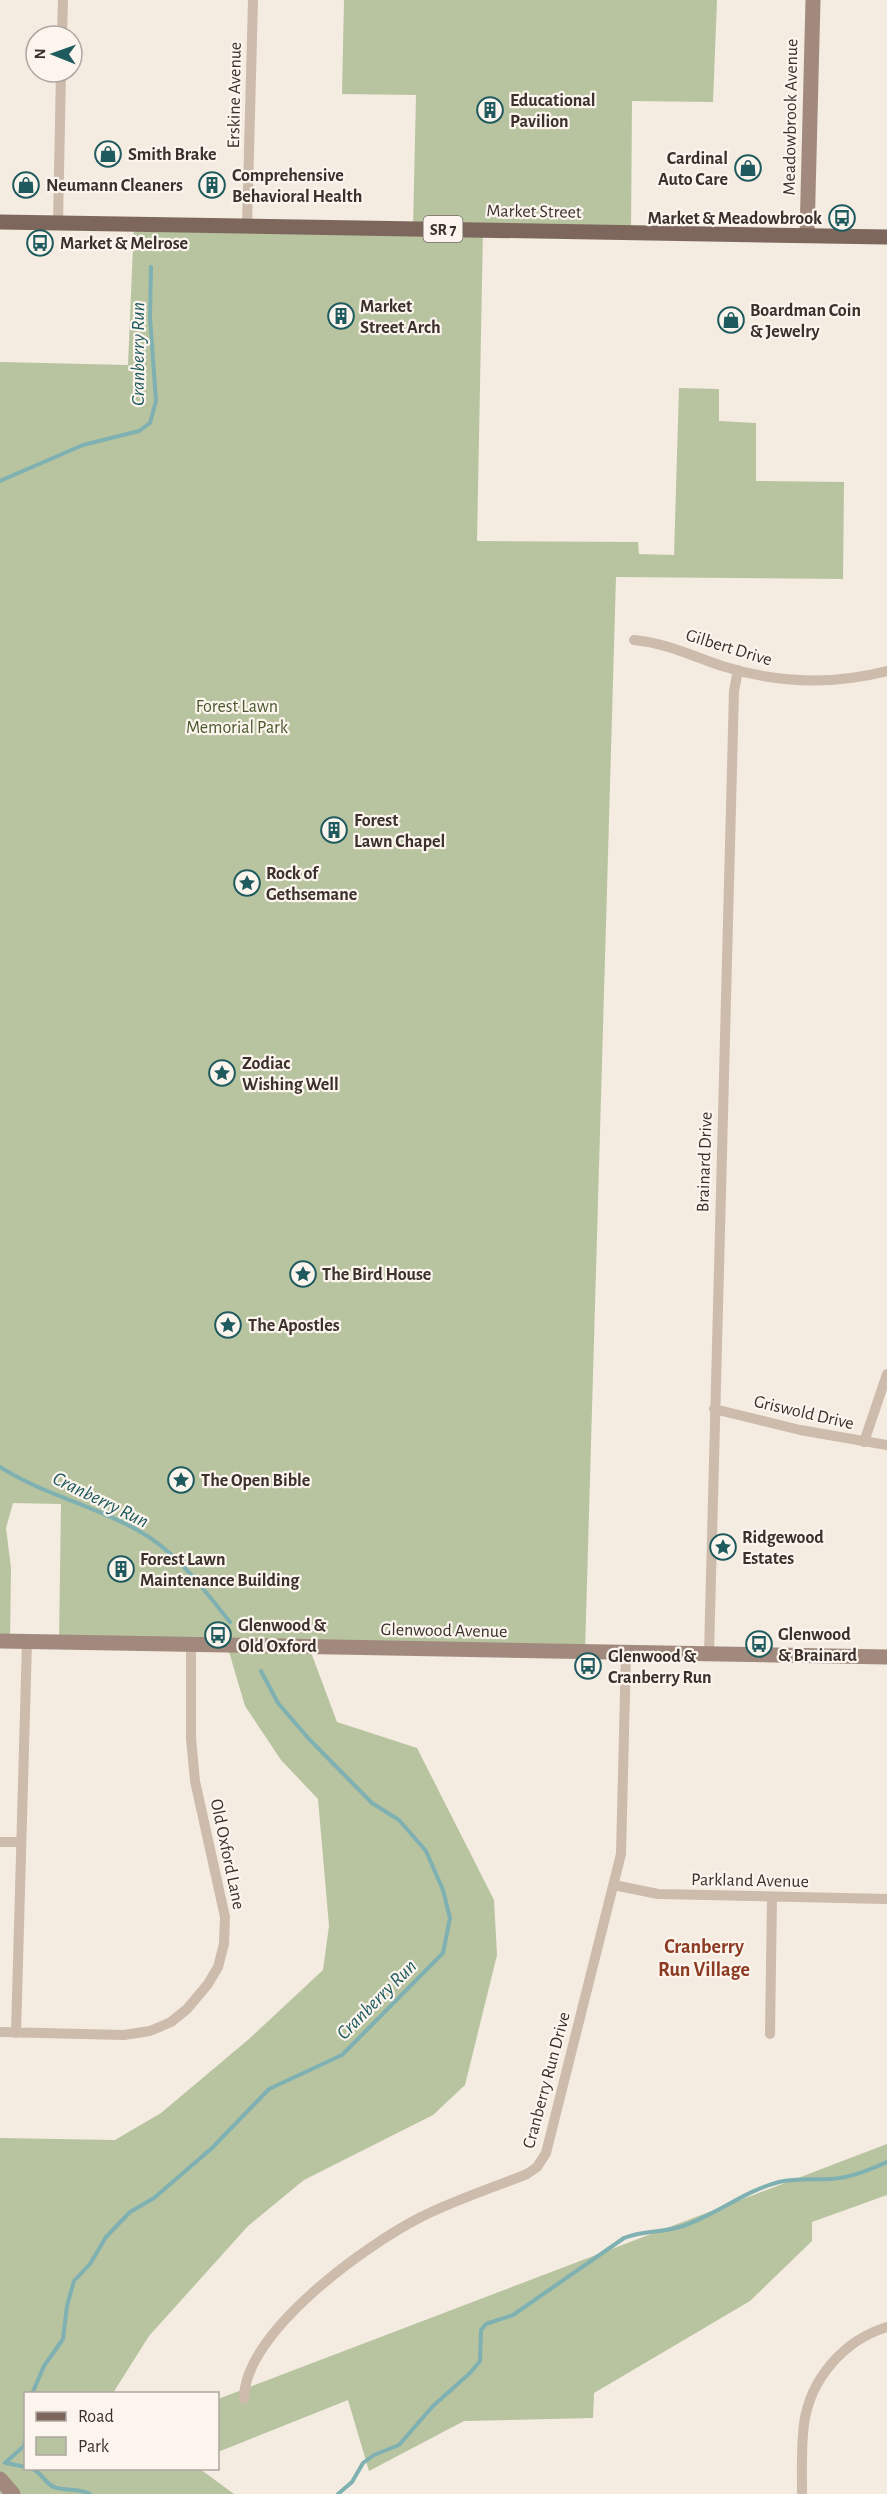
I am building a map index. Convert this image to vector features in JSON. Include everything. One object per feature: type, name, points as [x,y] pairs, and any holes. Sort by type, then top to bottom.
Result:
[{"type":"main road","name":"Market Street","points":[[0,222],[887,237]]},
{"type":"street","points":[[62,24],[63,0]]},
{"type":"street","name":"Erskine Avenue","points":[[247,226],[253,0]]},
{"type":"street","name":"Meadowbrook Avenue","points":[[807,235],[813,0]]},
{"type":"street","points":[[58,222],[61,84]]},
{"type":"street","name":"Gilbert Drive","points":[[634,640],[667,645],[738,670],[773,678],[815,681],[855,678],[887,671]]},
{"type":"street","name":"Brainard Drive","points":[[709,1654],[734,702],[738,670]]},
{"type":"street","points":[[864,1442],[887,1374]]},
{"type":"street","name":"Griswold Drive","points":[[714,1409],[800,1430],[887,1445]]},
{"type":"street","name":"Glenwood Avenue","points":[[0,1641],[887,1658]]},
{"type":"street","points":[[16,2033],[27,1641]]},
{"type":"street","name":"Old Oxford Lane","points":[[0,2032],[124,2035],[150,2031],[171,2022],[196,2001],[218,1967],[224,1944],[225,1917],[195,1781],[191,1738],[191,1645]]},
{"type":"street","name":"Cranberry Run Drive","points":[[244,2399],[247,2379],[265,2346],[295,2309],[333,2274],[419,2218],[527,2174],[541,2162],[553,2130],[621,1854],[626,1653]]},
{"type":"street","points":[[0,1842],[21,1842]]},
{"type":"street","name":"Parkland Avenue","points":[[614,1884],[658,1894],[887,1899]]},
{"type":"street","points":[[770,2034],[772,1897]]},
{"type":"street","points":[[802,2494],[803,2426],[811,2397],[820,2378],[847,2348],[863,2337],[887,2327]]},
{"type":"street","points":[[0,2479],[13,2494]]},
{"type":"green space","name":"Forest Lawn Memorial Park","points":[[344,0],[717,0],[713,102],[632,101],[631,232],[483,230],[477,541],[638,542],[639,554],[674,555],[679,388],[719,389],[719,421],[756,423],[756,481],[844,482],[843,579],[616,577],[585,1652],[309,1647],[337,1722],[417,1748],[494,1900],[497,1955],[465,2085],[433,2115],[304,2180],[248,2226],[149,2336],[114,2392],[24,2392],[24,2470],[201,2470],[234,2494],[0,2494],[0,2138],[115,2140],[161,2113],[249,2039],[323,1970],[329,1926],[318,1799],[281,1760],[245,1706],[227,1645],[59,1642],[61,1504],[13,1503],[6,1528],[11,1568],[10,1641],[0,1641],[0,362],[128,365],[134,224],[413,229],[416,95],[342,94]]},
{"type":"green space","points":[[887,2144],[887,2195],[812,2222],[812,2241],[750,2301],[594,2393],[593,2418],[464,2421],[369,2471],[348,2400],[219,2452],[219,2399]]},
{"type":"waterway","name":"Cranberry Run","points":[[0,481],[83,445],[139,431],[150,423],[156,401],[150,317],[151,267]]},
{"type":"waterway","name":"Cranberry Run","points":[[0,1467],[33,1485],[122,1522],[153,1540],[189,1572],[230,1622]]},
{"type":"waterway","name":"Cranberry Run","points":[[33,2392],[44,2366],[63,2339],[67,2306],[74,2281],[90,2264],[106,2237],[130,2212],[154,2198],[212,2148],[269,2089],[342,2055],[443,1953],[450,1918],[443,1890],[426,1851],[399,1820],[372,1803],[309,1739],[278,1703],[261,1671]]},
{"type":"waterway","points":[[338,2494],[352,2482],[363,2463],[374,2455],[399,2445],[433,2406],[470,2373],[480,2361],[481,2330],[486,2324],[513,2315],[624,2238],[683,2226],[754,2191],[779,2182],[845,2177],[887,2162]]},
{"type":"waterway","name":"Cranberry Run","points":[[5,2463],[24,2446]]},
{"type":"waterway","points":[[6,2463],[24,2467]]},
{"type":"waterway","points":[[34,2470],[53,2487],[90,2494]]},
{"type":"place","name":"Educational Pavilion","points":[[490,110]]},
{"type":"place","name":"Smith Brake","points":[[108,154]]},
{"type":"place","name":"Cardinal Auto Care","points":[[748,168]]},
{"type":"place","name":"Neumann Cleaners","points":[[26,185]]},
{"type":"place","name":"Comprehensive Behavioral Health","points":[[212,185]]},
{"type":"place","name":"Market & Meadowbrook","points":[[842,218]]},
{"type":"place","name":"Market & Melrose","points":[[40,243]]},
{"type":"place","name":"Market Street Arch","points":[[341,316]]},
{"type":"place","name":"Boardman Coin & Jewelry","points":[[731,320]]},
{"type":"place","name":"Forest Lawn Chapel","points":[[334,830]]},
{"type":"place","name":"Rock of Gethsemane","points":[[247,883]]},
{"type":"place","name":"Zodiac Wishing Well","points":[[222,1073]]},
{"type":"place","name":"The Bird House","points":[[303,1274]]},
{"type":"place","name":"The Apostles","points":[[228,1325]]},
{"type":"place","name":"The Open Bible","points":[[181,1480]]},
{"type":"place","name":"Ridgewood Estates","points":[[723,1547]]},
{"type":"place","name":"Forest Lawn Maintenance Building","points":[[121,1569]]},
{"type":"place","name":"Glenwood & Old Oxford","points":[[218,1635]]},
{"type":"place","name":"Glenwood & Brainard","points":[[759,1644]]},
{"type":"place","name":"Glenwood & Cranberry Run","points":[[588,1666]]},
{"type":"district","name":"Cranberry Run Village","points":[[704,1958]]}]
